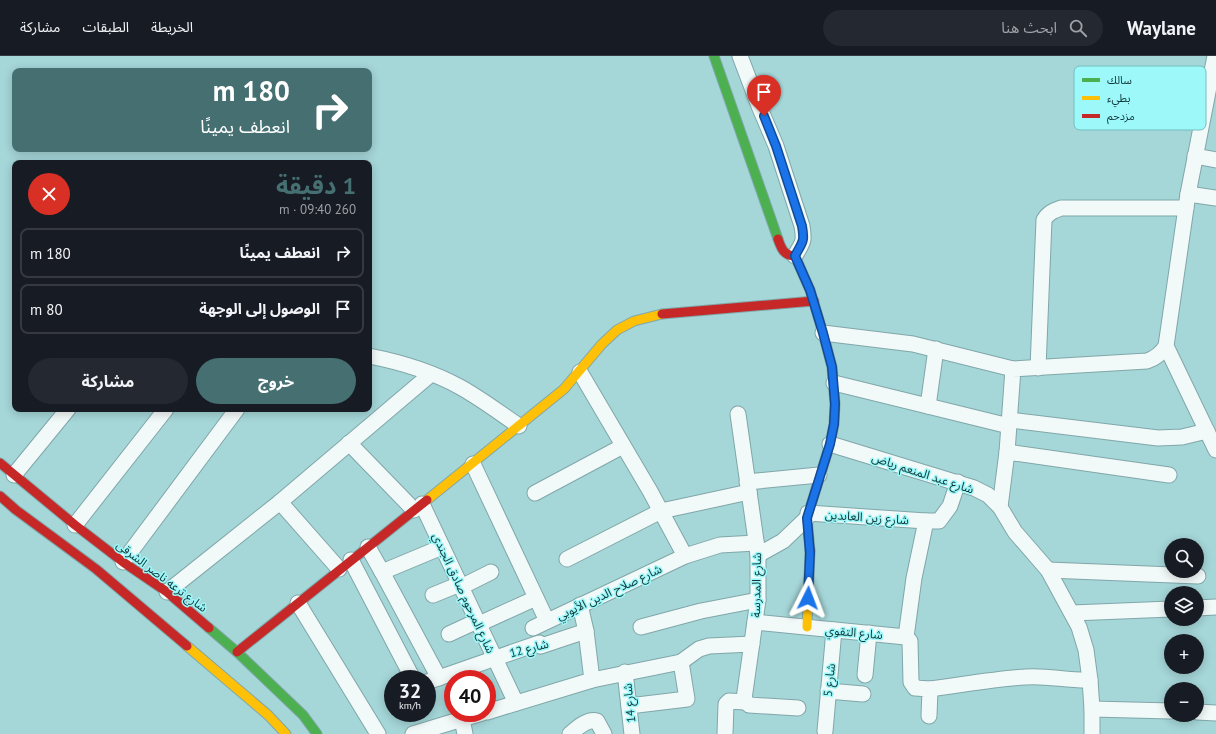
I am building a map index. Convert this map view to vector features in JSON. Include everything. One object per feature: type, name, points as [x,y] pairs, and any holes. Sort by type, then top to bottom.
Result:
[{"type":"street","points":[[714,56],[782,249],[787,254],[795,256]]},
{"type":"street","points":[[740,56],[776,146],[802,226],[804,243],[800,246],[795,256],[814,302],[832,367],[834,384],[834,410],[830,444],[819,475],[808,516],[810,553],[807,627]]},
{"type":"street","points":[[1206,116],[1212,94],[1215,56]]},
{"type":"street","points":[[823,333],[914,344],[1013,369],[1147,361],[1156,358],[1161,354],[1166,346],[1187,201],[1195,156],[1202,130]]},
{"type":"street","points":[[1195,156],[1216,160]]},
{"type":"street","points":[[1038,368],[1044,220],[1051,211],[1061,208],[1216,198]]},
{"type":"street","points":[[237,652],[339,569],[473,464],[564,389],[617,329],[630,322],[647,316],[689,310],[814,302]]},
{"type":"street","points":[[1166,346],[1216,450]]},
{"type":"street","points":[[928,406],[936,349]]},
{"type":"street","points":[[372,357],[403,363],[460,387],[520,426]]},
{"type":"street","points":[[1000,507],[1007,452],[1013,369]]},
{"type":"street","points":[[580,372],[661,511],[685,556]]},
{"type":"street","points":[[167,592],[280,502],[431,374]]},
{"type":"street","points":[[834,384],[1009,423],[1158,438],[1182,437],[1207,431]]},
{"type":"street","points":[[14,475],[66,412]]},
{"type":"street","points":[[75,525],[164,412]]},
{"type":"street","points":[[123,562],[235,412]]},
{"type":"street","name":"شارع المدرسة","points":[[738,414],[757,549],[758,600],[744,697],[745,702]]},
{"type":"street","name":"شارع المرحوم صادق الجندي","points":[[349,443],[418,507],[442,547],[516,703]]},
{"type":"street","name":"شارع عبد المنعم رياض","points":[[830,444],[958,482],[988,495],[1000,507],[1015,532],[1048,570],[1072,613],[1078,627],[1086,650],[1090,680],[1092,734]]},
{"type":"street","points":[[535,492],[623,446]]},
{"type":"street","points":[[1007,452],[1169,475]]},
{"type":"street","name":"شارع ترعه ناصر الشرقى","points":[[0,463],[75,525],[123,562],[167,592],[237,652],[294,706],[318,734]]},
{"type":"street","points":[[473,464],[547,621]]},
{"type":"street","points":[[566,559],[661,511],[748,487],[819,475]]},
{"type":"street","points":[[958,482],[950,506],[939,521],[926,521],[914,578],[906,637],[910,641],[912,685],[915,688],[930,689],[1025,677],[1090,680]]},
{"type":"street","points":[[0,496],[16,510],[96,569],[268,715],[286,734]]},
{"type":"street","points":[[280,502],[339,569]]},
{"type":"street","points":[[757,549],[784,541],[808,516]]},
{"type":"street","name":"شارع زين العابدين","points":[[808,516],[926,521]]},
{"type":"street","name":"شارع صلاح الدين الأيوبي","points":[[533,628],[685,556],[720,545],[732,544],[757,549]]},
{"type":"street","points":[[368,547],[382,572],[428,670]]},
{"type":"street","points":[[382,572],[442,547]]},
{"type":"street","points":[[351,560],[408,670]]},
{"type":"street","points":[[1048,570],[1164,575]]},
{"type":"street","points":[[433,595],[491,572]]},
{"type":"street","points":[[450,634],[536,598]]},
{"type":"street","points":[[641,627],[758,600]]},
{"type":"street","points":[[298,603],[378,734]]},
{"type":"street","points":[[580,605],[586,630],[592,680]]},
{"type":"street","points":[[1204,608],[1216,607]]},
{"type":"street","points":[[1072,613],[1164,609]]},
{"type":"street","name":"شارع التقوي","points":[[755,622],[906,637]]},
{"type":"street","name":"شارع 12","points":[[436,679],[539,643],[541,646],[586,630]]},
{"type":"street","name":"شارع 5","points":[[825,731],[834,630]]},
{"type":"street","points":[[865,675],[869,633]]},
{"type":"street","points":[[496,709],[592,680],[625,672],[681,662],[695,651],[709,646],[752,644]]},
{"type":"street","points":[[630,706],[687,699],[681,662]]},
{"type":"street","name":"شارع 14","points":[[625,672],[632,734]]},
{"type":"street","points":[[929,716],[930,689]]},
{"type":"street","points":[[828,691],[863,694]]},
{"type":"street","points":[[725,734],[726,704],[729,702],[745,702],[749,705],[798,708]]},
{"type":"street","points":[[1092,709],[1164,711]]},
{"type":"street","points":[[1204,712],[1216,713]]},
{"type":"street","points":[[570,734],[586,722],[594,720],[597,721],[604,734]]},
{"type":"street","points":[[413,734],[452,722]]},
{"type":"street","points":[[463,722],[465,734]]},
{"type":"traffic: fast","points":[[714,56],[778,239]]},
{"type":"traffic: fast","points":[[209,628],[237,652],[303,715],[317,734]]},
{"type":"traffic: slow","points":[[427,500],[564,389],[602,344],[617,330],[634,321],[662,314]]},
{"type":"traffic: slow","points":[[807,627],[810,551]]},
{"type":"traffic: slow","points":[[187,646],[268,715],[286,734]]},
{"type":"traffic: jam","points":[[778,239],[786,253],[788,255],[795,256],[810,290],[832,367],[835,404],[834,424],[830,444],[807,518],[810,551]]},
{"type":"traffic: jam","points":[[662,314],[814,301]]},
{"type":"traffic: jam","points":[[0,463],[75,525],[123,562],[167,592],[209,628]]},
{"type":"traffic: jam","points":[[0,496],[16,510],[96,569],[187,646]]},
{"type":"traffic: jam","points":[[237,652],[427,500]]},
{"type":"route","points":[[764,116],[776,146],[802,226],[804,243],[800,246],[795,256],[810,290],[817,312],[832,367],[834,384],[834,424],[830,444],[819,475],[807,518],[810,553],[808,598]]}]
